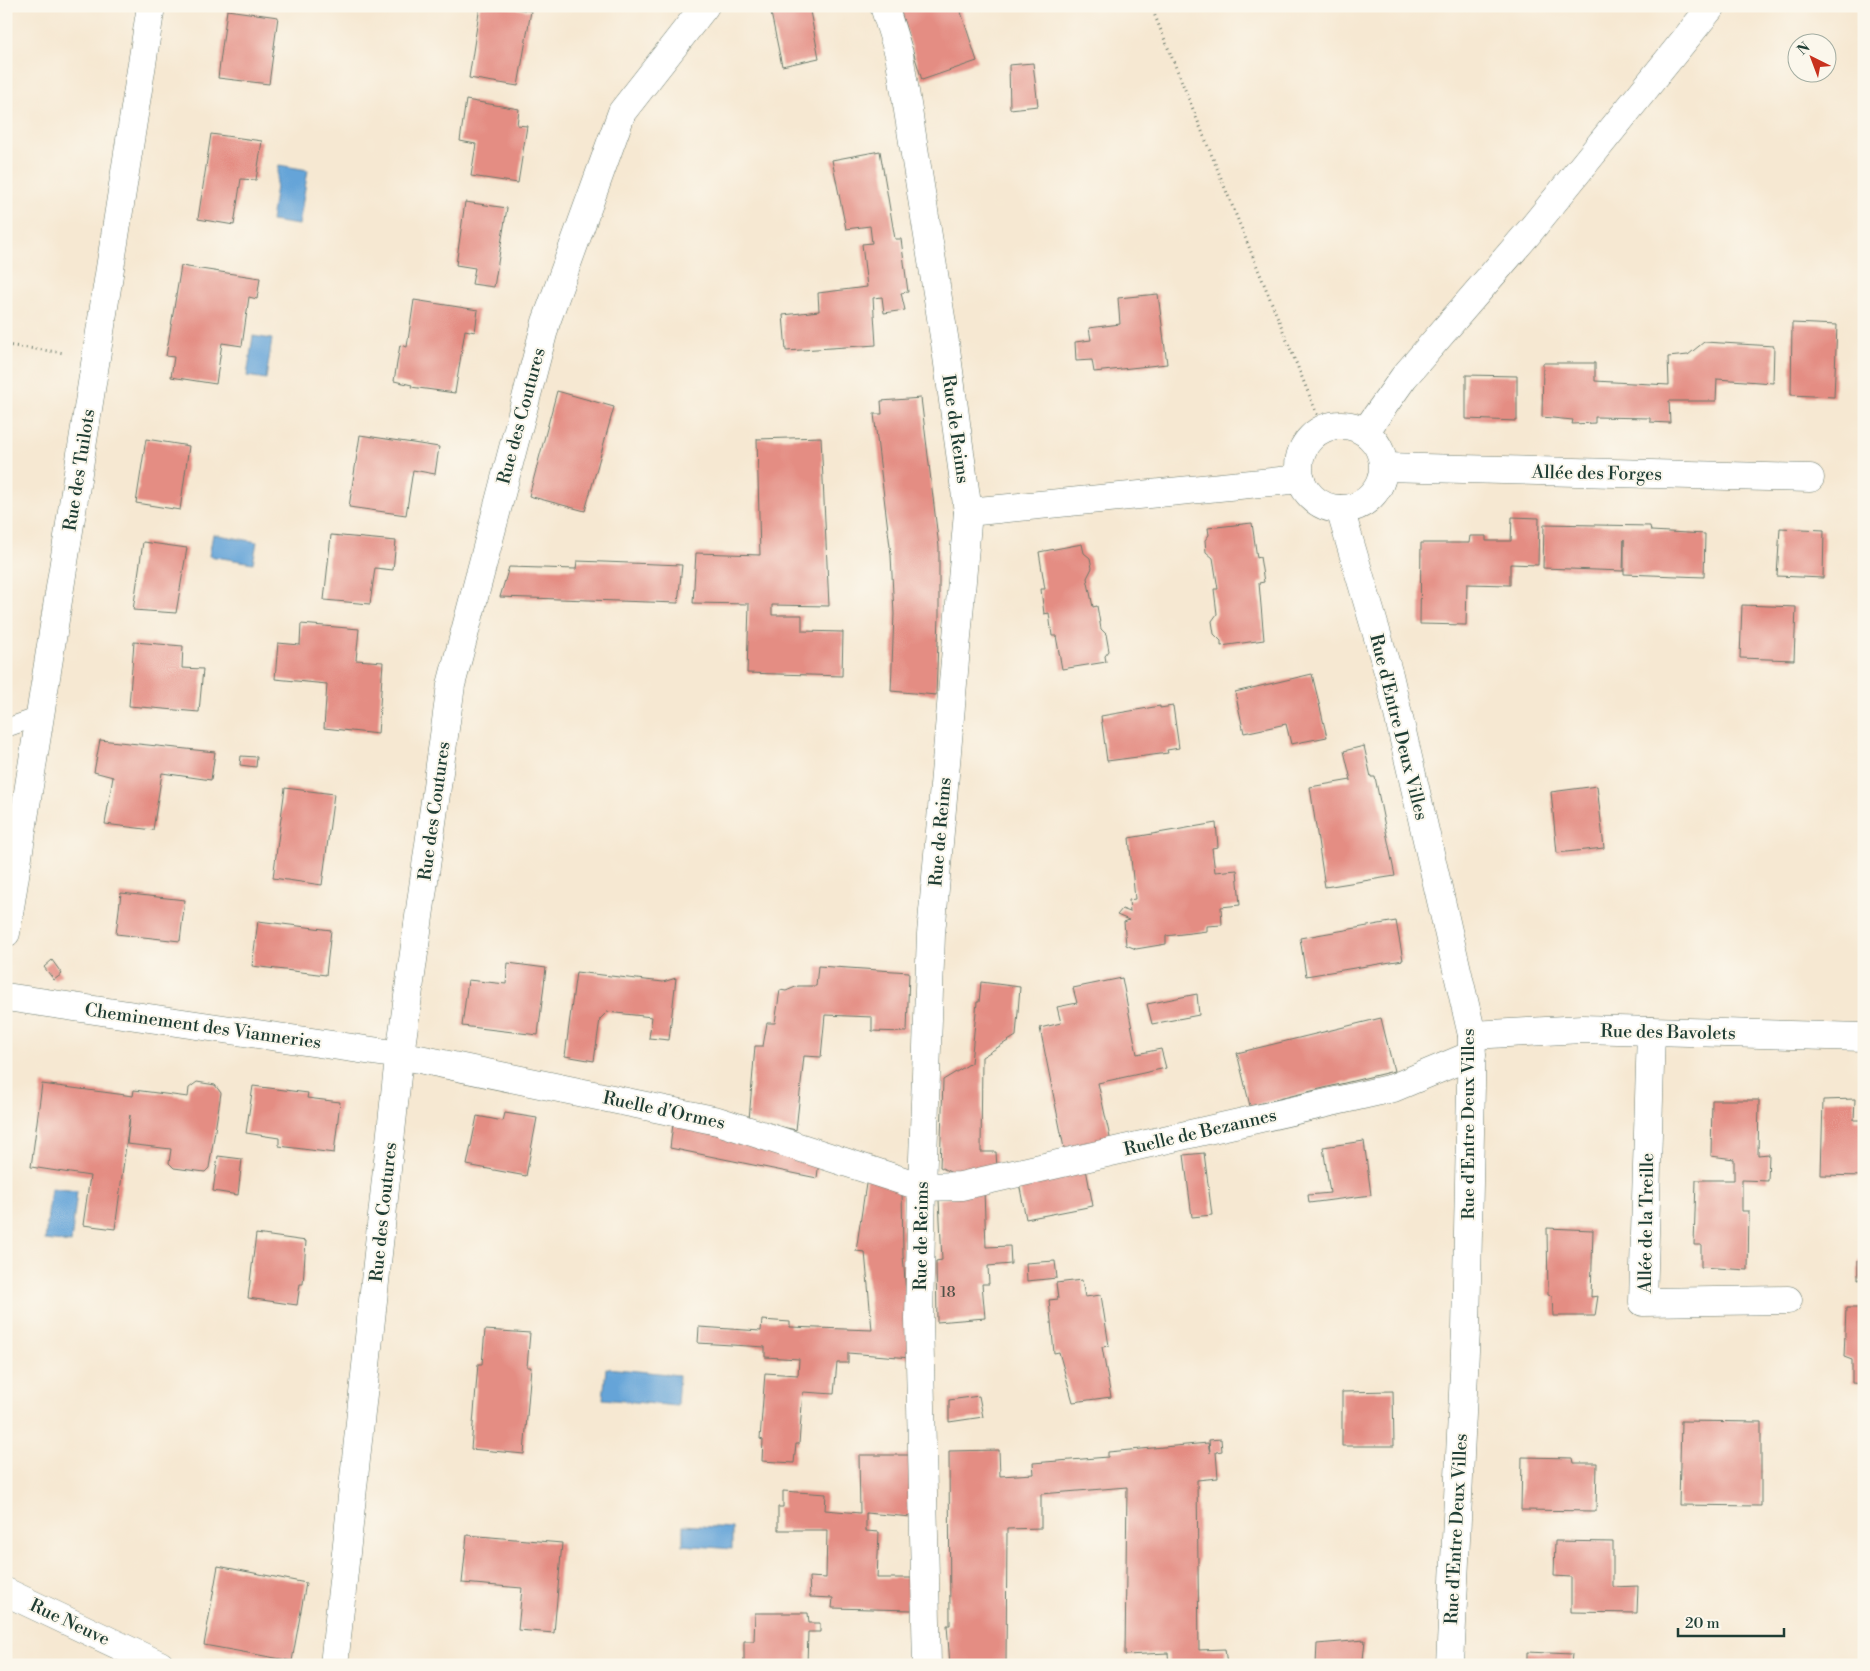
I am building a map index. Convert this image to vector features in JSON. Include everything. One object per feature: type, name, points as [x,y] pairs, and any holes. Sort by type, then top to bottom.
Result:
[{"type":"street","name":"Rue des Tuilots","points":[[6,933],[151,6]]},
{"type":"street","name":"Rue des Coutures","points":[[334,1665],[400,1055],[451,685],[546,322],[622,112],[706,6]]},
{"type":"street","name":"Rue de Reims","points":[[884,6],[901,64],[946,349],[968,512],[931,934],[922,1187],[919,1319],[927,1665]]},
{"type":"street","points":[[1364,432],[1404,377],[1530,231],[1712,6]]},
{"type":"street","points":[[1336,425],[1351,425],[1364,432],[1375,441],[1381,453],[1384,467],[1381,482],[1374,494],[1363,503],[1340,509],[1327,507],[1316,501],[1307,492],[1301,479],[1300,465],[1303,450],[1310,438],[1323,429],[1336,425]]},
{"type":"street","name":"Allée des Forges","points":[[1384,467],[1810,478]]},
{"type":"street","points":[[968,512],[1301,479]]},
{"type":"street","name":"Rue d'Entre Deux Villes","points":[[1340,509],[1389,675],[1472,1045],[1466,1330],[1450,1665]]},
{"type":"street","name":"Cheminement des Vianneries","points":[[6,998],[400,1055]]},
{"type":"street","name":"Rue des Bavolets","points":[[1472,1045],[1582,1030],[1864,1037]]},
{"type":"street","name":"Allée de la Treille","points":[[1651,1031],[1644,1302],[1788,1300]]},
{"type":"street","name":"Ruelle de Bezannes","points":[[922,1187],[961,1186],[1384,1090],[1472,1045]]},
{"type":"street","name":"Ruelle d'Ormes","points":[[400,1055],[718,1120],[922,1187]]},
{"type":"street","name":"Rue Neuve","points":[[6,1592],[160,1665]]},
{"type":"lane","points":[[6,728],[40,716]]},
{"type":"path","points":[[1151,6],[1323,429]]},
{"type":"path","points":[[6,345],[96,357]]},
{"type":"water","points":[[279,165],[308,170],[299,225],[271,221]]},
{"type":"water","points":[[253,336],[272,339],[266,379],[247,376]]},
{"type":"water","points":[[213,534],[257,542],[253,563],[209,556]]},
{"type":"water","points":[[51,1188],[77,1191],[71,1243],[45,1240]]},
{"type":"water","points":[[606,1368],[679,1375],[677,1406],[603,1399]]},
{"type":"water","points":[[683,1525],[732,1528],[732,1549],[683,1545]]},
{"type":"building","points":[[480,6],[499,6],[531,11],[518,86],[469,78]]},
{"type":"building","points":[[809,6],[819,58],[782,66],[771,13]]},
{"type":"building","points":[[899,6],[959,6],[977,61],[922,80]]},
{"type":"building","points":[[227,10],[278,17],[269,84],[218,78]]},
{"type":"building","points":[[1033,63],[1038,106],[1010,109],[1009,65]]},
{"type":"building","points":[[466,100],[519,109],[517,125],[527,126],[518,183],[471,176],[476,144],[460,141]]},
{"type":"building","points":[[211,134],[262,141],[256,180],[241,179],[234,225],[198,219]]},
{"type":"building","points":[[880,151],[895,239],[901,239],[908,292],[901,293],[905,310],[884,313],[882,297],[873,298],[876,345],[786,351],[783,315],[819,311],[818,293],[867,287],[862,244],[872,243],[870,226],[846,229],[832,160]]},
{"type":"building","points":[[465,202],[507,208],[494,287],[472,284],[475,268],[456,265]]},
{"type":"building","points":[[181,266],[260,278],[257,299],[249,297],[242,346],[222,343],[216,384],[171,377],[174,357],[166,356]]},
{"type":"building","points":[[1158,294],[1167,364],[1094,372],[1092,360],[1076,361],[1075,342],[1091,340],[1089,328],[1120,324],[1118,298]]},
{"type":"building","points":[[414,300],[478,310],[475,332],[465,330],[455,393],[411,387],[412,385],[394,381],[400,345],[407,347]]},
{"type":"building","points":[[1792,323],[1837,325],[1834,397],[1791,395]]},
{"type":"building","points":[[1704,342],[1774,346],[1773,383],[1717,379],[1716,401],[1669,401],[1670,423],[1650,422],[1650,418],[1595,417],[1595,423],[1572,424],[1573,420],[1542,417],[1543,363],[1595,363],[1595,381],[1669,385],[1668,357],[1688,355]]},
{"type":"building","points":[[1466,375],[1517,376],[1517,421],[1466,419]]},
{"type":"building","points":[[557,391],[614,407],[585,511],[529,496]]},
{"type":"building","points":[[921,398],[939,547],[936,695],[891,691],[894,614],[891,555],[874,414],[882,414],[881,401]]},
{"type":"building","points":[[360,435],[439,447],[435,474],[413,470],[406,515],[349,507]]},
{"type":"building","points":[[821,437],[829,606],[772,605],[772,615],[802,615],[802,631],[843,632],[842,676],[747,673],[749,604],[693,603],[696,553],[760,555],[757,439]]},
{"type":"building","points":[[146,439],[189,446],[180,510],[136,503]]},
{"type":"building","points":[[1512,517],[1539,518],[1538,565],[1510,564],[1510,585],[1467,584],[1466,625],[1420,624],[1421,543],[1469,543],[1470,536],[1486,536],[1486,541],[1511,541]]},
{"type":"building","points":[[1252,523],[1257,558],[1260,557],[1264,582],[1259,583],[1264,640],[1221,646],[1221,641],[1214,634],[1212,621],[1217,614],[1214,589],[1218,589],[1213,558],[1206,552],[1205,540],[1209,535],[1208,528]]},
{"type":"building","points":[[1544,524],[1650,526],[1651,531],[1705,534],[1704,577],[1624,574],[1624,539],[1623,571],[1543,568]]},
{"type":"building","points":[[1780,528],[1824,530],[1823,578],[1777,576]]},
{"type":"building","points":[[331,535],[396,541],[393,570],[375,568],[370,604],[324,600]]},
{"type":"building","points":[[143,542],[187,548],[176,613],[133,610]]},
{"type":"building","points":[[1082,544],[1084,553],[1090,558],[1092,568],[1087,578],[1093,607],[1097,606],[1101,629],[1106,634],[1109,651],[1105,656],[1106,662],[1062,669],[1056,636],[1052,636],[1049,613],[1044,614],[1041,589],[1045,589],[1039,552]]},
{"type":"building","points":[[577,561],[682,565],[678,603],[500,597],[509,567],[576,569]]},
{"type":"building","points":[[1742,605],[1796,607],[1794,660],[1740,658]]},
{"type":"building","points":[[301,624],[359,629],[356,660],[383,662],[378,734],[324,728],[327,684],[275,679],[278,643],[300,645]]},
{"type":"building","points":[[134,642],[183,646],[182,668],[203,669],[199,712],[129,706]]},
{"type":"building","points":[[1312,674],[1327,737],[1291,744],[1286,724],[1244,733],[1235,692]]},
{"type":"building","points":[[1160,706],[1160,708],[1173,706],[1179,748],[1167,750],[1168,753],[1107,761],[1101,716]]},
{"type":"building","points":[[100,740],[215,752],[211,780],[162,773],[153,830],[105,824],[113,777],[94,772]]},
{"type":"building","points":[[1364,746],[1371,777],[1375,777],[1395,876],[1325,887],[1310,787],[1351,780],[1344,751]]},
{"type":"building","points":[[241,756],[257,757],[256,767],[240,765]]},
{"type":"building","points":[[1597,786],[1604,848],[1557,853],[1551,792]]},
{"type":"building","points":[[285,788],[334,794],[322,885],[273,878]]},
{"type":"building","points":[[1216,823],[1218,847],[1212,848],[1215,872],[1237,870],[1240,905],[1221,907],[1222,925],[1207,926],[1207,931],[1166,936],[1166,944],[1136,949],[1126,945],[1124,922],[1129,920],[1117,915],[1122,909],[1130,912],[1129,900],[1135,899],[1129,838]]},
{"type":"building","points":[[121,893],[185,900],[180,941],[116,934]]},
{"type":"building","points":[[258,921],[331,930],[326,975],[252,966]]},
{"type":"building","points":[[1396,921],[1403,960],[1306,976],[1300,938]]},
{"type":"building","points":[[52,960],[62,974],[54,980],[44,967]]},
{"type":"building","points":[[508,963],[546,968],[538,1035],[462,1026],[468,980],[506,984]]},
{"type":"building","points":[[818,966],[909,972],[907,1032],[872,1031],[872,1017],[825,1015],[821,1057],[804,1056],[796,1130],[749,1120],[755,1046],[763,1046],[767,1023],[775,1023],[780,990],[786,991],[798,986],[816,986]]},
{"type":"building","points":[[576,972],[663,982],[676,978],[669,1040],[649,1038],[652,1017],[607,1012],[600,1019],[594,1061],[565,1056]]},
{"type":"building","points":[[1122,978],[1137,1054],[1161,1049],[1166,1068],[1098,1083],[1111,1142],[1065,1153],[1040,1028],[1061,1023],[1057,1007],[1077,1003],[1073,988]]},
{"type":"building","points":[[981,982],[1020,987],[1016,1036],[982,1057],[981,1152],[996,1152],[997,1168],[958,1176],[940,1167],[943,1080],[971,1063],[977,1002],[979,1002]]},
{"type":"building","points":[[1197,994],[1199,1015],[1152,1024],[1147,1004]]},
{"type":"building","points":[[1381,1018],[1394,1071],[1250,1106],[1237,1053]]},
{"type":"building","points":[[197,1082],[215,1085],[221,1093],[209,1168],[205,1172],[174,1168],[169,1163],[171,1149],[127,1144],[130,1115],[115,1229],[83,1225],[90,1176],[31,1167],[42,1084],[133,1096],[134,1090],[188,1097],[189,1088]]},
{"type":"building","points":[[253,1086],[308,1093],[307,1098],[340,1102],[334,1153],[279,1146],[279,1138],[246,1133]]},
{"type":"building","points":[[1855,1099],[1854,1120],[1864,1120],[1864,1176],[1821,1175],[1823,1100]]},
{"type":"building","points":[[1712,1100],[1759,1100],[1758,1155],[1769,1154],[1768,1181],[1742,1180],[1742,1211],[1749,1211],[1748,1270],[1701,1267],[1701,1245],[1694,1245],[1696,1180],[1734,1180],[1734,1159],[1711,1156]]},
{"type":"building","points":[[505,1113],[537,1118],[526,1176],[467,1165],[477,1116],[503,1121]]},
{"type":"building","points":[[673,1124],[819,1161],[817,1178],[670,1148]]},
{"type":"building","points":[[1364,1141],[1371,1195],[1309,1203],[1308,1195],[1330,1193],[1323,1147]]},
{"type":"building","points":[[1204,1153],[1212,1215],[1192,1217],[1184,1155]]},
{"type":"building","points":[[218,1156],[242,1159],[238,1195],[213,1191]]},
{"type":"building","points":[[1086,1169],[1093,1206],[1026,1219],[1019,1183]]},
{"type":"building","points":[[867,1177],[902,1187],[903,1255],[911,1358],[848,1353],[848,1363],[837,1363],[834,1394],[803,1392],[799,1444],[796,1444],[794,1463],[762,1461],[763,1440],[760,1439],[765,1373],[798,1375],[799,1359],[765,1357],[765,1347],[698,1343],[699,1327],[761,1331],[762,1320],[790,1322],[790,1327],[872,1330],[865,1252],[856,1251]]},
{"type":"building","points":[[984,1190],[986,1247],[1010,1246],[1011,1264],[988,1266],[989,1284],[982,1284],[985,1318],[937,1322],[936,1261],[942,1260],[939,1200]]},
{"type":"building","points":[[1547,1228],[1593,1230],[1591,1297],[1598,1296],[1595,1316],[1553,1316],[1552,1296],[1548,1295]]},
{"type":"building","points":[[256,1234],[306,1241],[303,1284],[300,1284],[297,1305],[248,1298]]},
{"type":"building","points":[[1864,1259],[1864,1279],[1858,1280],[1858,1260]]},
{"type":"building","points":[[1055,1261],[1057,1278],[1027,1281],[1026,1263]]},
{"type":"building","points":[[1082,1280],[1085,1297],[1101,1295],[1109,1346],[1102,1347],[1111,1397],[1073,1402],[1059,1352],[1054,1353],[1049,1300],[1058,1299],[1056,1283]]},
{"type":"building","points":[[1846,1308],[1864,1308],[1864,1384],[1852,1383],[1852,1360],[1844,1357]]},
{"type":"building","points":[[485,1330],[530,1333],[527,1367],[531,1367],[524,1454],[471,1449],[478,1364],[482,1364]]},
{"type":"building","points":[[1393,1391],[1394,1446],[1342,1446],[1342,1392]]},
{"type":"building","points":[[979,1396],[983,1417],[949,1422],[949,1400]]},
{"type":"building","points":[[1681,1421],[1761,1422],[1761,1506],[1679,1505]]},
{"type":"building","points":[[1221,1439],[1222,1451],[1216,1452],[1218,1478],[1197,1480],[1199,1650],[1225,1649],[1227,1665],[1169,1665],[1168,1653],[1125,1655],[1127,1487],[1041,1494],[1041,1528],[1007,1529],[1006,1664],[950,1665],[947,1625],[950,1625],[949,1451],[999,1450],[1000,1476],[1034,1474],[1033,1463],[1108,1457],[1108,1452],[1208,1443],[1210,1453],[1209,1440]]},
{"type":"building","points":[[859,1455],[911,1455],[911,1517],[866,1513],[866,1531],[879,1532],[877,1578],[913,1578],[912,1610],[832,1608],[833,1598],[810,1597],[809,1577],[826,1578],[827,1530],[778,1530],[778,1507],[783,1507],[783,1491],[826,1494],[825,1510],[860,1513]]},
{"type":"building","points":[[1522,1457],[1573,1458],[1574,1463],[1597,1463],[1596,1511],[1521,1510]]},
{"type":"building","points":[[467,1535],[562,1543],[554,1633],[518,1630],[522,1588],[462,1583]]},
{"type":"building","points":[[1555,1541],[1613,1542],[1613,1587],[1638,1586],[1637,1613],[1571,1612],[1571,1577],[1554,1576]]},
{"type":"building","points":[[218,1566],[306,1583],[292,1661],[204,1645]]},
{"type":"building","points":[[755,1613],[808,1613],[809,1623],[820,1623],[820,1632],[808,1632],[807,1665],[744,1665],[744,1641],[754,1641]]},
{"type":"building","points":[[1365,1640],[1363,1660],[1370,1661],[1369,1665],[1316,1665],[1317,1644]]},
{"type":"building","points":[[1527,1652],[1572,1654],[1571,1665],[1527,1665]]}]
